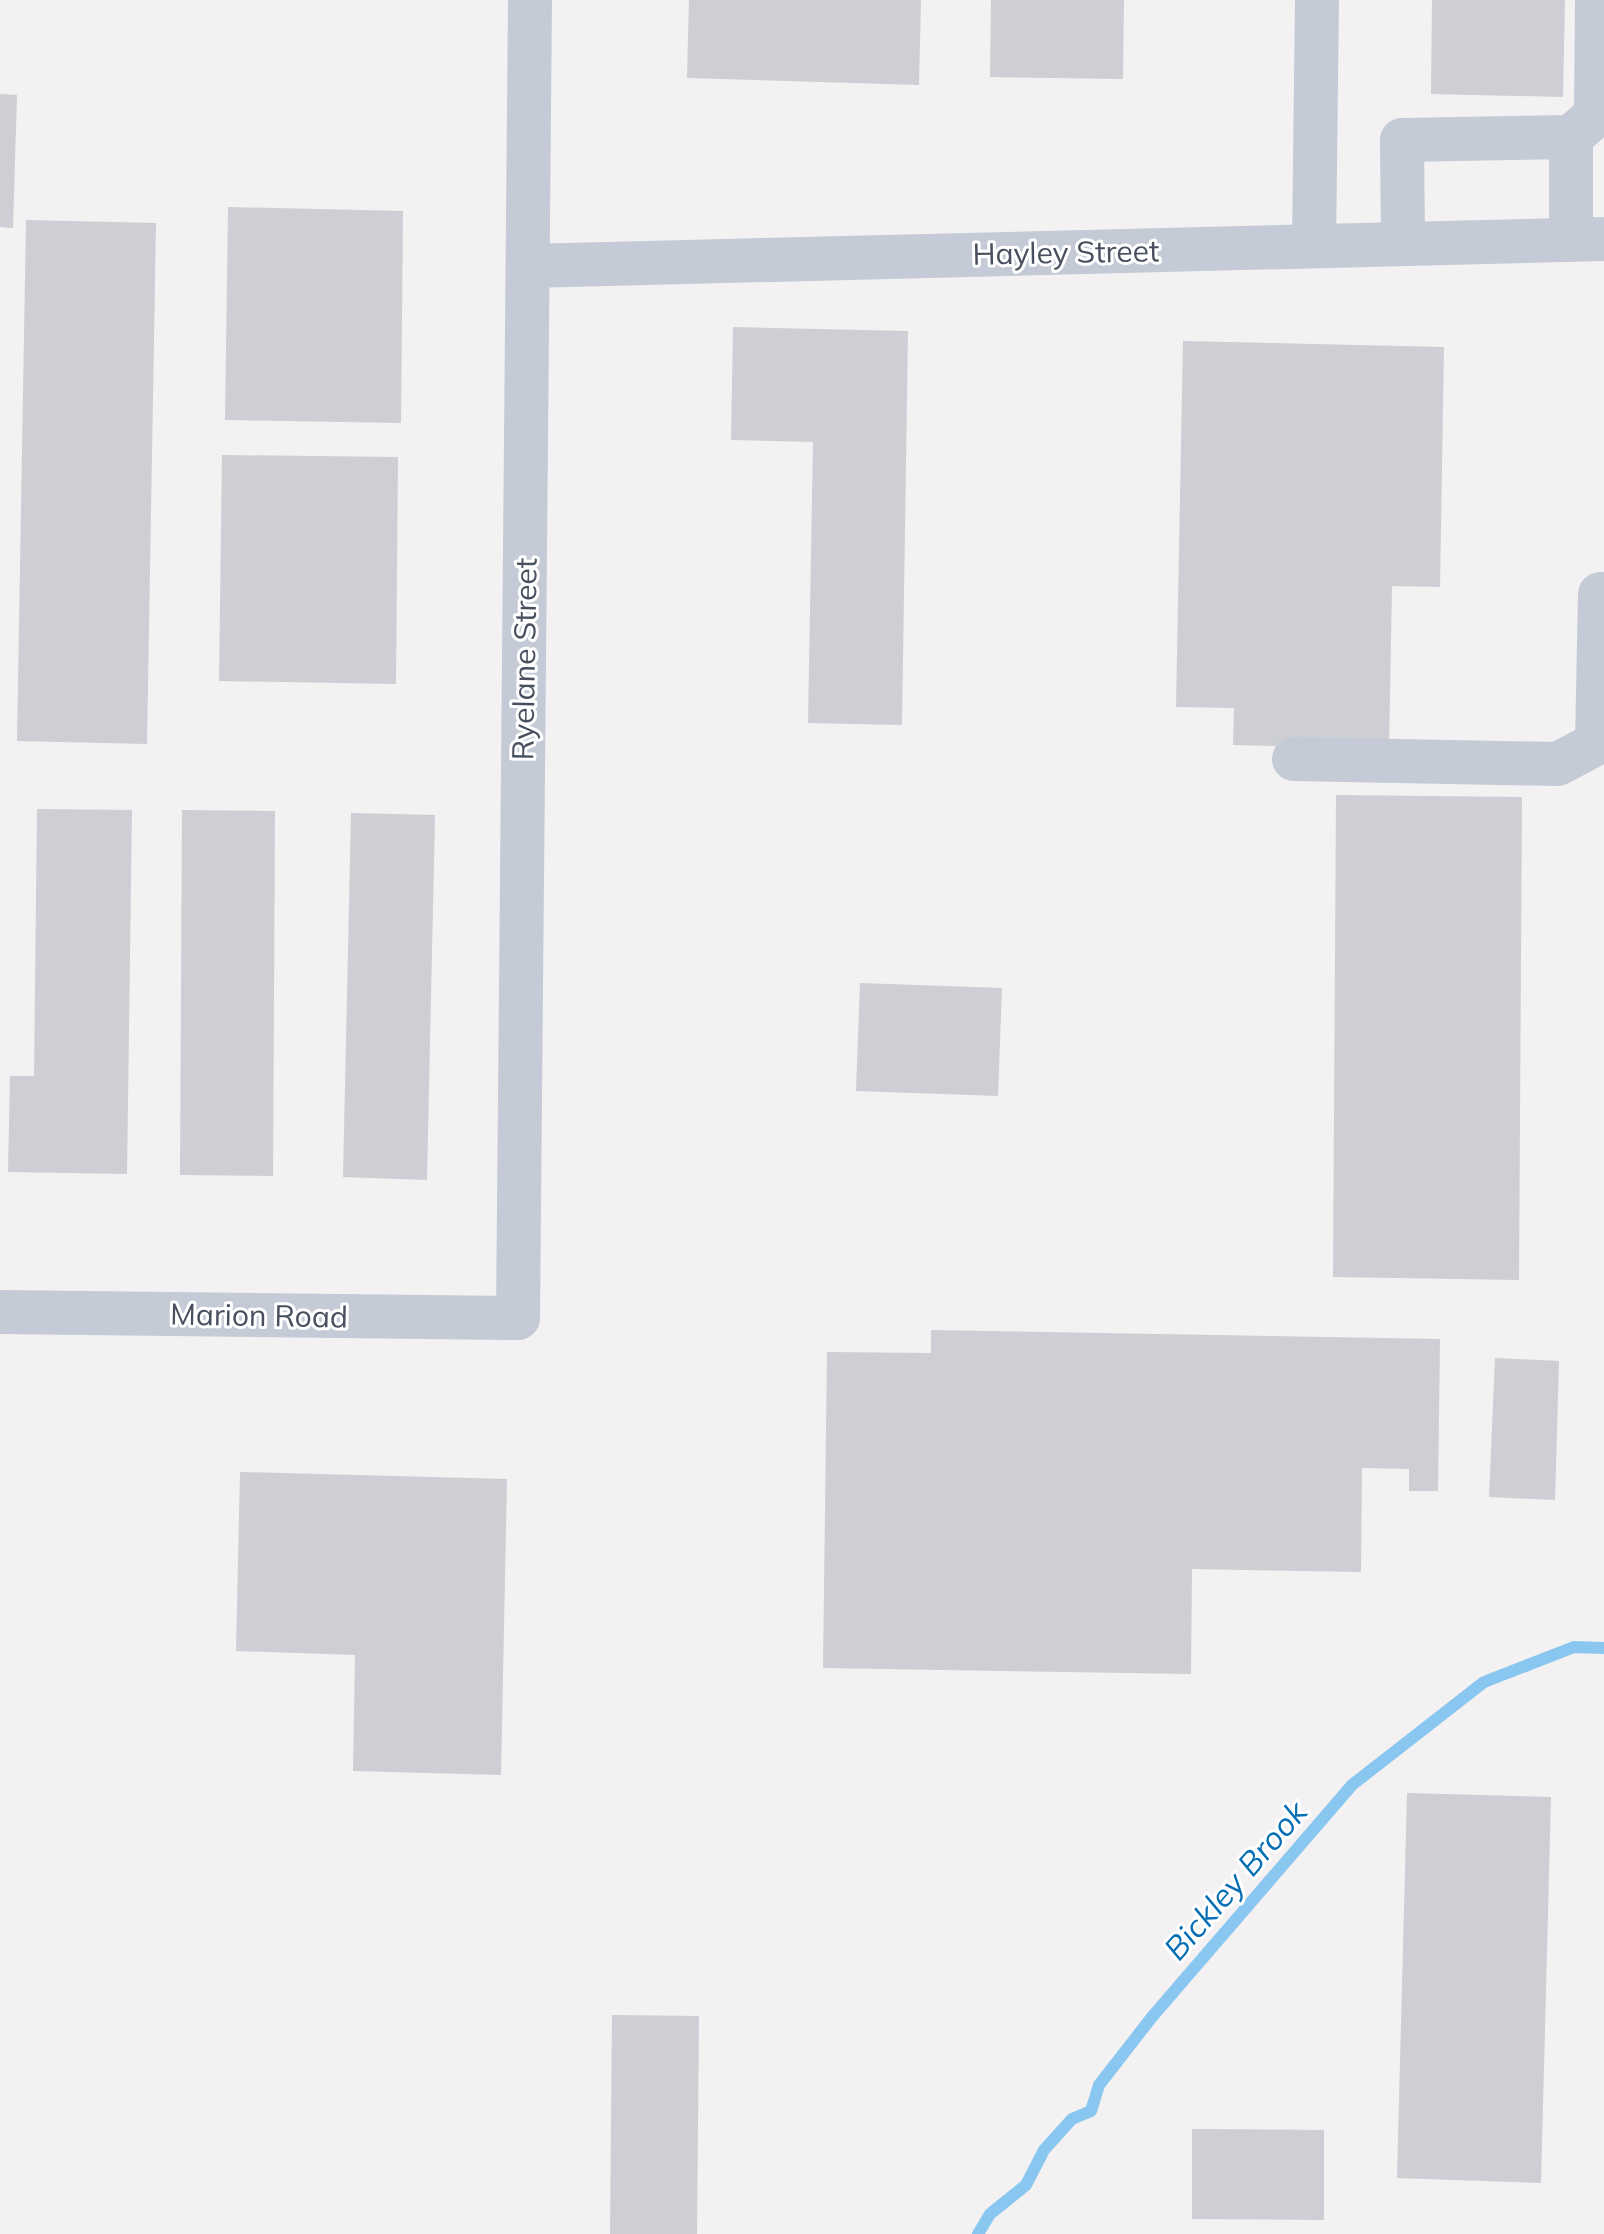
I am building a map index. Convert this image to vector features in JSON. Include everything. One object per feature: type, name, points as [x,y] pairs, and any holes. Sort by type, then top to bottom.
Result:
[{"type":"street","name":"Ryelane Street","points":[[518,1318],[530,0]]},
{"type":"street","points":[[1314,246],[1317,0]]},
{"type":"street","points":[[1403,243],[1402,140],[1571,137],[1596,115],[1597,0]]},
{"type":"street","points":[[1571,137],[1587,239]]},
{"type":"street","name":"Hayley Street","points":[[528,266],[1587,239]]},
{"type":"street","points":[[1294,759],[1558,764],[1597,743],[1600,594],[1604,594]]},
{"type":"street","name":"Marion Road","points":[[0,1312],[518,1318]]},
{"type":"building","points":[[689,0],[921,0],[919,85],[687,78]]},
{"type":"building","points":[[991,0],[1124,0],[1123,79],[990,77]]},
{"type":"building","points":[[1432,0],[1565,0],[1563,97],[1431,94]]},
{"type":"building","points":[[0,94],[17,95],[13,228],[0,227]]},
{"type":"building","points":[[228,207],[403,211],[401,423],[225,420]]},
{"type":"building","points":[[26,220],[156,223],[147,744],[17,741]]},
{"type":"building","points":[[733,327],[908,331],[902,725],[808,723],[813,442],[731,440]]},
{"type":"building","points":[[1183,341],[1444,347],[1440,587],[1392,586],[1389,749],[1233,745],[1234,708],[1176,707]]},
{"type":"building","points":[[222,455],[398,457],[396,684],[219,681]]},
{"type":"building","points":[[1336,795],[1522,797],[1519,1280],[1333,1277]]},
{"type":"building","points":[[37,809],[132,810],[127,1174],[8,1172],[10,1076],[34,1076]]},
{"type":"building","points":[[182,810],[275,811],[273,1176],[180,1175]]},
{"type":"building","points":[[351,813],[435,815],[427,1180],[343,1177]]},
{"type":"building","points":[[860,983],[1002,988],[998,1096],[856,1091]]},
{"type":"building","points":[[931,1330],[1440,1339],[1438,1491],[1409,1491],[1409,1469],[1362,1468],[1361,1572],[1192,1569],[1191,1674],[823,1668],[827,1352],[931,1353]]},
{"type":"building","points":[[1495,1358],[1559,1361],[1555,1500],[1489,1497]]},
{"type":"building","points":[[240,1472],[507,1479],[501,1775],[353,1771],[355,1655],[236,1651]]},
{"type":"building","points":[[1407,1793],[1551,1797],[1541,2183],[1397,2178]]},
{"type":"building","points":[[612,2015],[699,2016],[697,2234],[610,2234]]},
{"type":"building","points":[[1192,2129],[1324,2130],[1324,2220],[1192,2219]]},
{"type":"waterway","name":"Bickley Brook","points":[[978,2234],[990,2214],[1026,2185],[1044,2150],[1072,2119],[1091,2111],[1099,2085],[1152,2017],[1352,1785],[1484,1682],[1574,1647],[1604,1648]]}]
